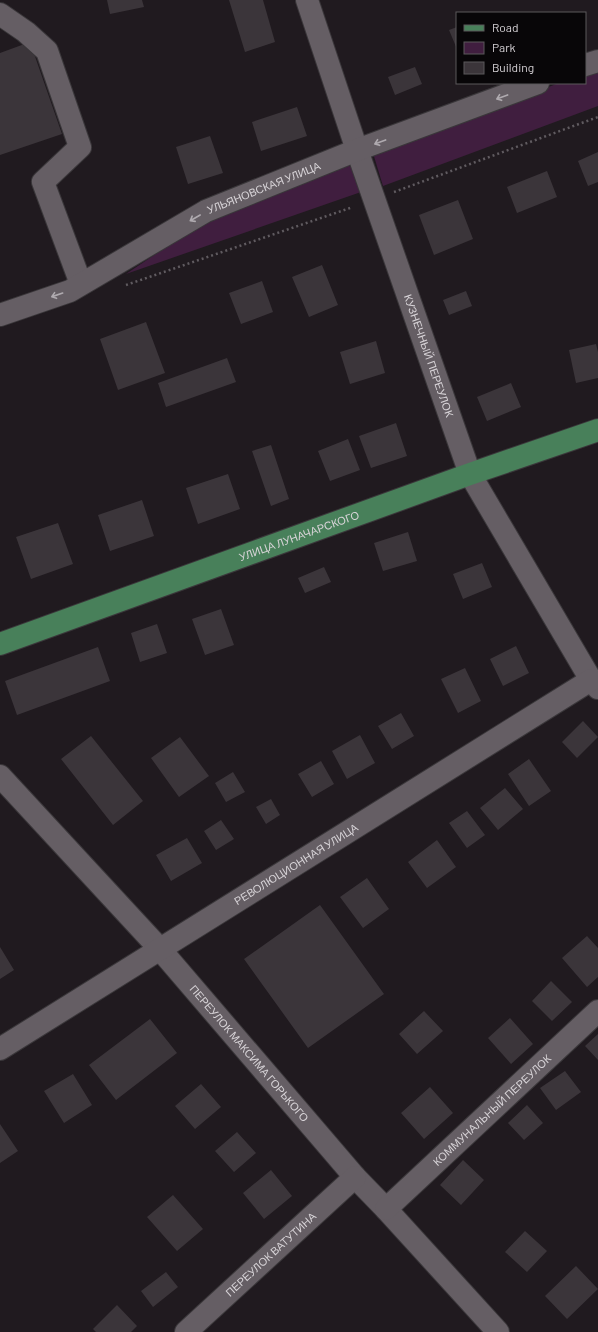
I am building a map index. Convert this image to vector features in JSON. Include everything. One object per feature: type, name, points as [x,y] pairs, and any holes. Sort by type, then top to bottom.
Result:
[{"type":"main road","name":"УЛИЦА ЛУНАЧАРСКОГО","points":[[0,644],[470,474],[598,430]]},
{"type":"street","name":"КУЗНЕЧНЫЙ ПЕРЕУЛОК","points":[[307,0],[357,150],[470,474],[594,684]]},
{"type":"street","points":[[0,14],[26,32],[47,50],[80,147],[43,182],[81,284]]},
{"type":"street","points":[[586,66],[598,61]]},
{"type":"street","name":"УЛЬЯНОВСКАЯ УЛИЦА","points":[[0,315],[70,291],[206,211],[357,150],[535,84]]},
{"type":"street","name":"РЕВОЛЮЦИОННАЯ УЛИЦА","points":[[0,1049],[160,948],[594,684]]},
{"type":"street","name":"ПЕРЕУЛОК МАКСИМА ГОРЬКОГО","points":[[4,788],[160,948],[355,1177],[498,1332]]},
{"type":"street","name":"КОММУНАЛЬНЫЙ ПЕРЕУЛОК","points":[[386,1209],[598,1010]]},
{"type":"street","name":"ПЕРЕУЛОК ВАТУТИНА","points":[[186,1332],[355,1177]]},
{"type":"path","points":[[119,288],[374,199],[598,117]]},
{"type":"green space","points":[[598,68],[598,106],[383,186],[373,153],[556,84],[586,84],[586,73]]},
{"type":"green space","points":[[350,164],[361,192],[126,274],[208,219]]},
{"type":"building","points":[[107,0],[142,0],[144,7],[110,14]]},
{"type":"building","points":[[229,0],[263,0],[275,42],[245,52]]},
{"type":"building","points":[[456,27],[456,47],[449,30]]},
{"type":"building","points":[[30,42],[62,134],[0,155],[0,53]]},
{"type":"building","points":[[415,67],[422,84],[395,95],[388,77]]},
{"type":"building","points":[[297,107],[307,136],[261,151],[252,122]]},
{"type":"building","points":[[210,136],[223,173],[188,184],[176,147]]},
{"type":"building","points":[[598,152],[598,182],[588,186],[578,161]]},
{"type":"building","points":[[547,171],[557,197],[517,213],[507,187]]},
{"type":"building","points":[[458,200],[473,239],[434,255],[419,215]]},
{"type":"building","points":[[322,265],[338,305],[309,317],[292,277]]},
{"type":"building","points":[[262,281],[273,312],[241,324],[229,293]]},
{"type":"building","points":[[466,291],[472,306],[449,315],[443,300]]},
{"type":"building","points":[[146,322],[165,373],[118,390],[100,339]]},
{"type":"building","points":[[376,341],[385,373],[350,384],[340,352]]},
{"type":"building","points":[[596,344],[598,352],[598,378],[576,383],[569,350]]},
{"type":"building","points":[[227,358],[236,382],[166,407],[158,383]]},
{"type":"building","points":[[511,383],[521,407],[487,421],[477,397]]},
{"type":"building","points":[[396,423],[407,456],[371,468],[359,436]]},
{"type":"building","points":[[348,439],[360,470],[330,481],[318,451]]},
{"type":"building","points":[[271,445],[289,499],[271,506],[252,451]]},
{"type":"building","points":[[228,474],[240,509],[198,524],[186,488]]},
{"type":"building","points":[[142,500],[154,536],[110,551],[98,515]]},
{"type":"building","points":[[58,523],[73,564],[31,579],[16,537]]},
{"type":"building","points":[[408,532],[417,561],[383,571],[374,543]]},
{"type":"building","points":[[482,563],[492,587],[463,599],[453,574]]},
{"type":"building","points":[[324,567],[331,582],[305,593],[298,578]]},
{"type":"building","points":[[221,609],[234,645],[205,655],[192,619]]},
{"type":"building","points":[[157,624],[167,653],[140,662],[131,633]]},
{"type":"building","points":[[516,646],[529,673],[503,686],[490,659]]},
{"type":"building","points":[[98,647],[110,681],[17,715],[5,681]]},
{"type":"building","points":[[465,668],[481,701],[458,713],[441,679]]},
{"type":"building","points":[[401,713],[414,736],[392,749],[378,726]]},
{"type":"building","points":[[583,721],[598,737],[577,758],[562,742]]},
{"type":"building","points":[[360,735],[375,763],[347,779],[332,751]]},
{"type":"building","points":[[91,736],[143,801],[113,825],[61,759]]},
{"type":"building","points":[[180,737],[209,776],[179,797],[151,758]]},
{"type":"building","points":[[529,759],[551,791],[529,806],[508,774]]},
{"type":"building","points":[[321,761],[334,784],[312,797],[298,774]]},
{"type":"building","points":[[233,772],[245,792],[226,802],[215,783]]},
{"type":"building","points":[[505,788],[523,809],[498,830],[480,808]]},
{"type":"building","points":[[271,799],[280,815],[266,824],[256,807]]},
{"type":"building","points":[[467,811],[485,835],[467,848],[449,823]]},
{"type":"building","points":[[221,820],[234,839],[216,850],[204,831]]},
{"type":"building","points":[[187,838],[202,863],[171,881],[156,855]]},
{"type":"building","points":[[437,840],[456,867],[427,888],[408,862]]},
{"type":"building","points":[[367,878],[389,909],[363,928],[340,897]]},
{"type":"building","points":[[320,905],[384,994],[308,1048],[244,959]]},
{"type":"building","points":[[587,936],[598,948],[598,977],[587,987],[562,958]]},
{"type":"building","points":[[0,947],[14,970],[0,979]]},
{"type":"building","points":[[551,981],[572,1002],[552,1021],[532,1001]]},
{"type":"building","points":[[424,1011],[443,1031],[417,1054],[399,1034]]},
{"type":"building","points":[[510,1018],[533,1044],[511,1064],[488,1038]]},
{"type":"building","points":[[150,1019],[177,1053],[116,1100],[89,1065]]},
{"type":"building","points":[[598,1034],[598,1060],[585,1046]]},
{"type":"building","points":[[565,1071],[581,1092],[556,1110],[540,1088]]},
{"type":"building","points":[[73,1074],[92,1105],[64,1123],[44,1091]]},
{"type":"building","points":[[201,1084],[221,1107],[195,1129],[175,1106]]},
{"type":"building","points":[[430,1087],[453,1113],[424,1139],[401,1113]]},
{"type":"building","points":[[527,1105],[543,1123],[524,1140],[508,1123]]},
{"type":"building","points":[[0,1124],[18,1151],[0,1163]]},
{"type":"building","points":[[237,1132],[256,1153],[234,1172],[215,1151]]},
{"type":"building","points":[[463,1160],[484,1180],[461,1205],[440,1185]]},
{"type":"building","points":[[271,1170],[292,1196],[264,1219],[243,1193]]},
{"type":"building","points":[[173,1195],[203,1229],[177,1251],[147,1217]]},
{"type":"building","points":[[525,1231],[547,1251],[527,1272],[505,1252]]},
{"type":"building","points":[[576,1266],[598,1289],[567,1319],[545,1296]]},
{"type":"building","points":[[166,1272],[178,1287],[153,1307],[141,1291]]},
{"type":"building","points":[[117,1305],[137,1326],[131,1332],[96,1332],[93,1329]]}]
